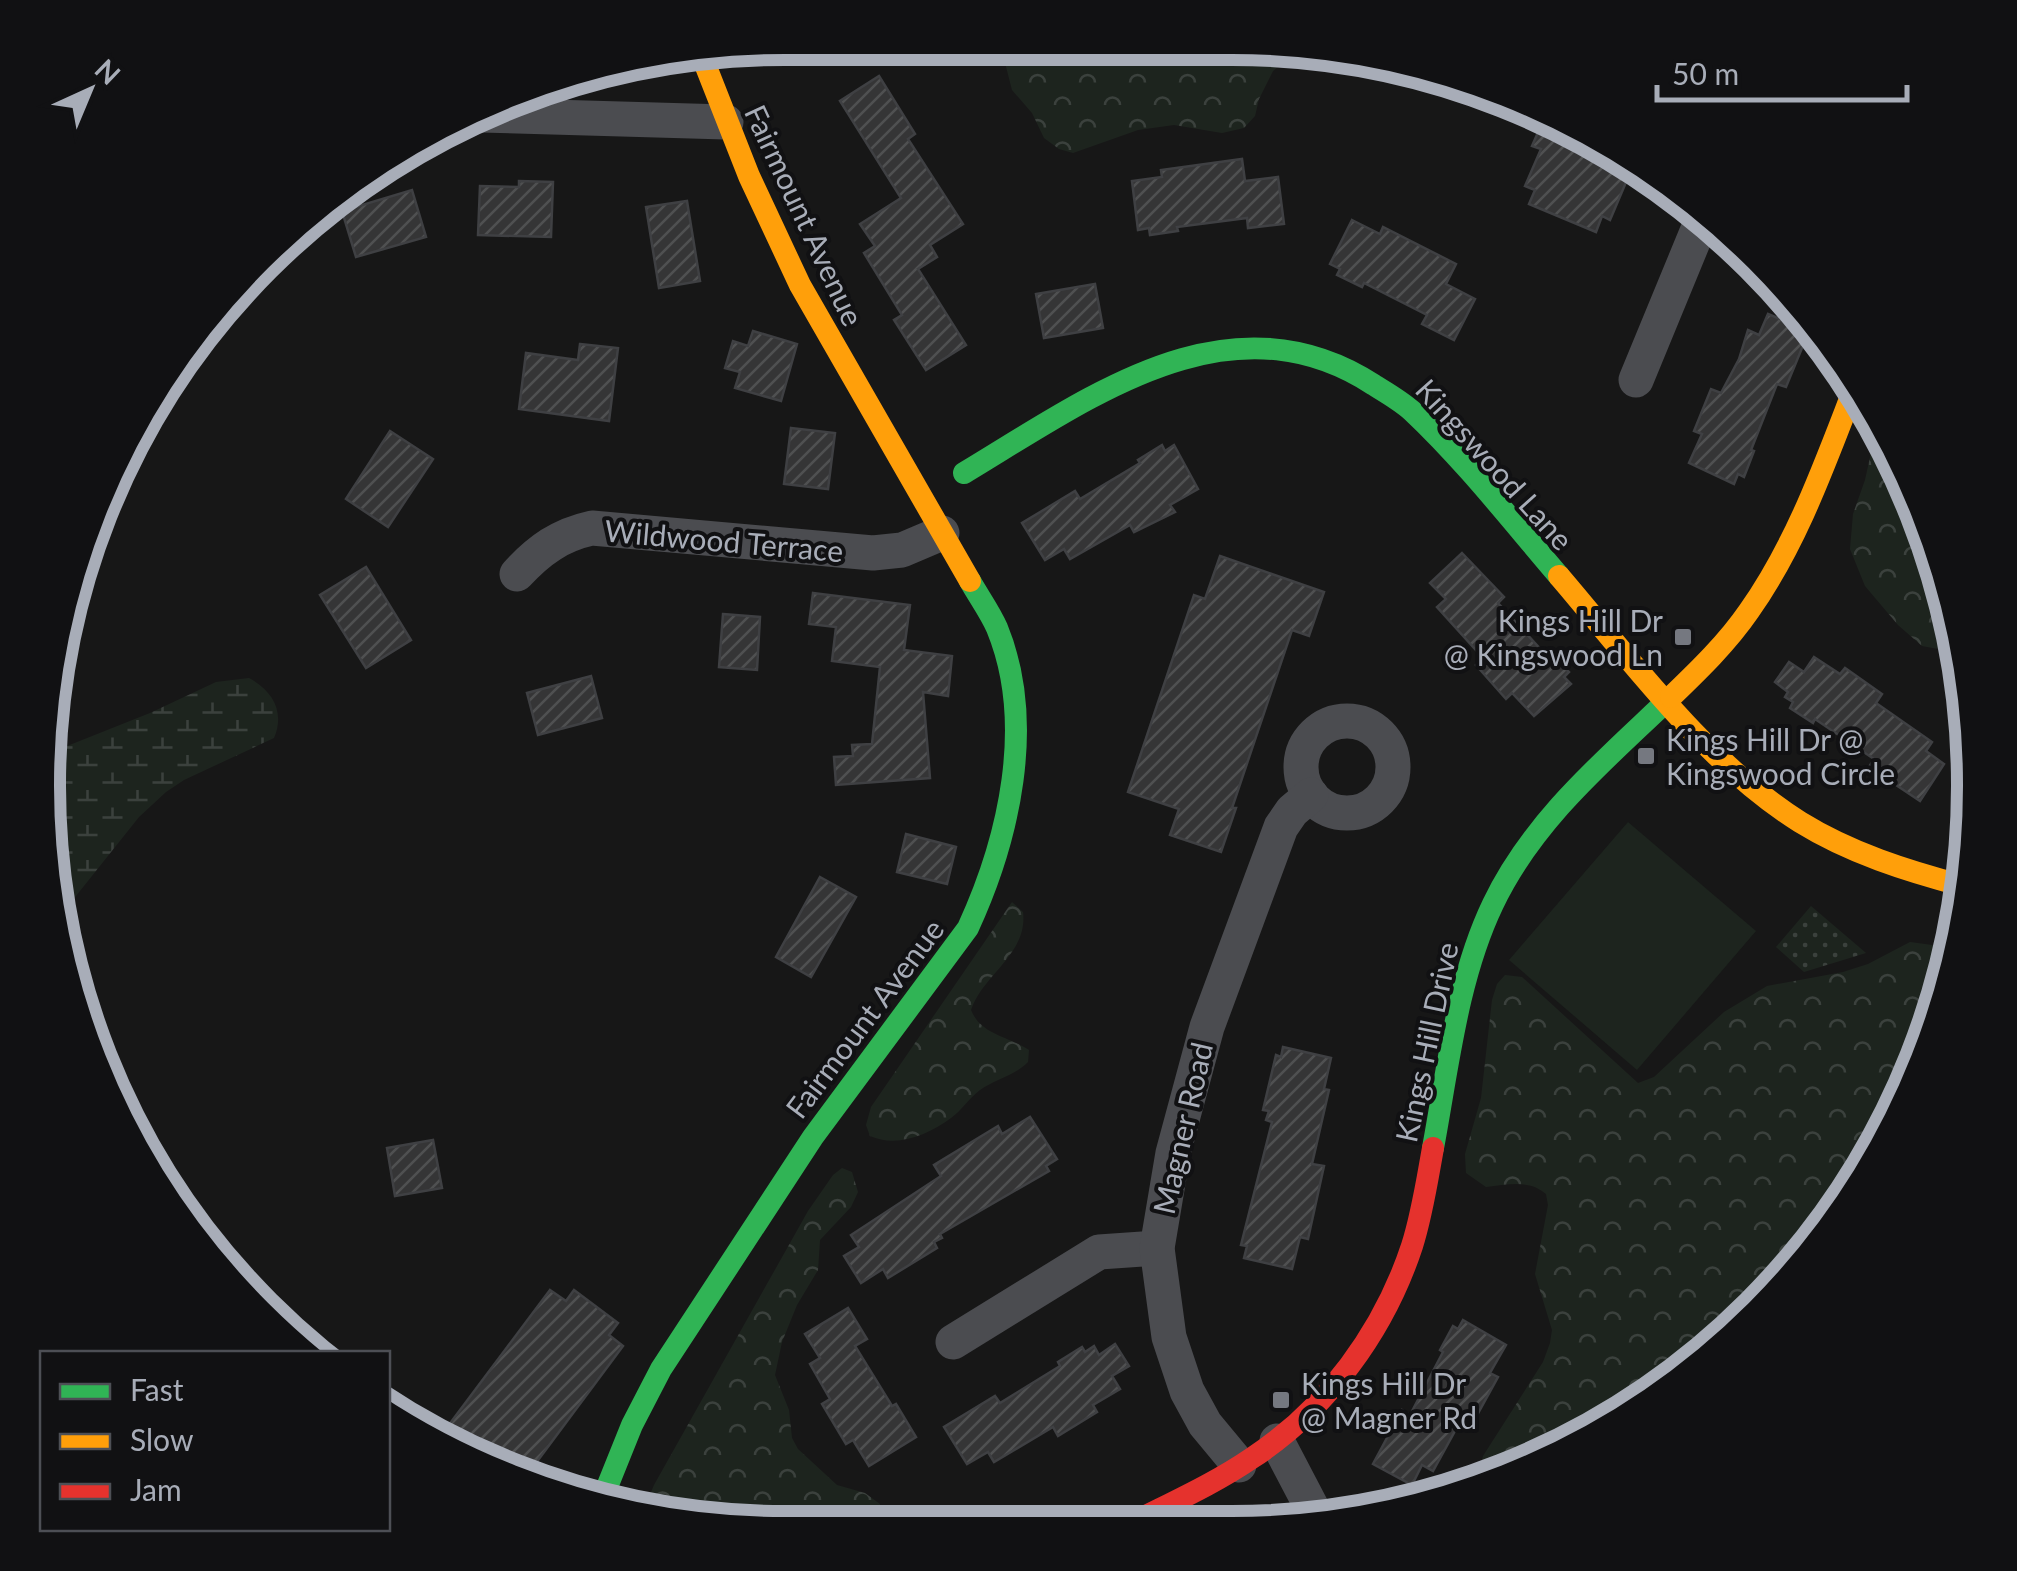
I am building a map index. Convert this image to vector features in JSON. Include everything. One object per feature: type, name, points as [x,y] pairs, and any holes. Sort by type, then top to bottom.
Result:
[{"type":"street","name":"Fairmount Avenue","points":[[607,1488],[632,1424],[661,1369],[813,1137],[959,943],[983,896],[1012,768],[1012,682],[988,610],[800,284],[726,122],[705,65]]},
{"type":"street","points":[[508,115],[726,122]]},
{"type":"street","points":[[1636,380],[1698,230]]},
{"type":"street","name":"Kingswood Lane","points":[[964,473],[1134,374],[1182,355],[1257,346],[1326,358],[1373,381],[1409,408],[1667,701],[1739,774],[1800,822],[1876,859],[1951,882]]},
{"type":"street","name":"Kings Hill Drive","points":[[1154,1511],[1277,1441],[1333,1385],[1361,1350],[1382,1316],[1417,1226],[1468,971],[1500,890],[1525,848],[1560,803],[1727,639],[1777,569],[1800,524],[1848,403]]},
{"type":"street","name":"Wildwood Terrace","points":[[517,574],[535,554],[557,540],[592,528],[873,553],[902,550],[942,533]]},
{"type":"street","name":"Magner Road","points":[[1239,1466],[1206,1424],[1183,1379],[1164,1309],[1157,1248],[1173,1153],[1206,1027],[1278,833],[1288,816],[1311,796]]},
{"type":"street","points":[[953,1342],[1098,1252],[1157,1248]]},
{"type":"street","points":[[1277,1441],[1310,1506]]},
{"type":"green space","points":[[1004,60],[1283,62],[1273,71],[1255,116],[1244,128],[1222,133],[1174,125],[1138,130],[1073,153],[1044,138],[1032,113],[1012,90]]},
{"type":"green space","points":[[1872,447],[1918,552],[1944,650],[1922,646],[1865,586],[1850,549],[1853,514]]},
{"type":"green space","points":[[249,678],[265,689],[277,711],[274,738],[166,792],[139,817],[70,903],[62,833],[62,748],[216,682]]},
{"type":"green space","points":[[1628,822],[1756,931],[1637,1070],[1509,960]]},
{"type":"green space","points":[[1012,902],[1023,912],[1019,940],[971,1010],[988,1030],[1029,1050],[1028,1062],[980,1090],[955,1115],[932,1130],[891,1141],[870,1136],[866,1125],[871,1107]]},
{"type":"green space","points":[[1811,906],[1866,953],[1804,972],[1776,947]]},
{"type":"green space","points":[[1910,942],[1938,946],[1918,1019],[1882,1106],[1835,1189],[1807,1227],[1745,1299],[1635,1389],[1552,1436],[1481,1466],[1483,1456],[1543,1362],[1552,1330],[1535,1274],[1548,1205],[1546,1194],[1525,1185],[1486,1187],[1466,1173],[1465,1154],[1481,1098],[1497,984],[1505,975],[1522,977],[1638,1083],[1654,1077],[1724,1012],[1767,986],[1868,964]]},
{"type":"green space","points":[[842,1168],[852,1172],[858,1192],[851,1207],[820,1240],[818,1270],[797,1305],[782,1342],[775,1375],[798,1449],[837,1485],[865,1493],[880,1504],[880,1511],[738,1509],[649,1498],[808,1211]]},
{"type":"building","points":[[879,76],[915,134],[908,139],[963,224],[930,245],[937,257],[918,269],[966,345],[926,370],[894,320],[902,315],[864,253],[875,246],[860,224],[901,198],[840,101]]},
{"type":"building","points":[[1539,129],[1628,178],[1610,220],[1602,216],[1596,232],[1529,204],[1535,190],[1525,186],[1541,149],[1532,146]]},
{"type":"building","points":[[1242,159],[1245,181],[1278,177],[1284,224],[1248,228],[1247,218],[1177,227],[1178,231],[1150,235],[1149,228],[1138,230],[1132,181],[1162,177],[1161,170]]},
{"type":"building","points":[[519,181],[553,182],[551,237],[478,235],[480,186],[519,187]]},
{"type":"building","points":[[412,190],[426,237],[356,257],[343,211]]},
{"type":"building","points":[[687,201],[700,281],[659,288],[646,207]]},
{"type":"building","points":[[1352,220],[1380,234],[1383,227],[1456,264],[1446,284],[1475,299],[1454,340],[1422,324],[1427,315],[1364,283],[1362,287],[1337,275],[1340,269],[1330,264]]},
{"type":"building","points":[[1095,284],[1103,328],[1044,338],[1036,294]]},
{"type":"building","points":[[1768,314],[1790,323],[1805,341],[1786,387],[1777,384],[1744,477],[1738,474],[1734,484],[1689,463],[1702,434],[1694,431],[1711,389],[1721,393],[1739,359],[1748,330],[1759,335]]},
{"type":"building","points":[[753,331],[797,344],[781,401],[735,388],[740,372],[725,368],[733,341],[748,346]]},
{"type":"building","points":[[580,344],[618,348],[609,421],[519,409],[526,353],[578,360]]},
{"type":"building","points":[[791,428],[835,433],[828,489],[784,484]]},
{"type":"building","points":[[390,431],[433,459],[388,527],[346,499]]},
{"type":"building","points":[[1162,445],[1165,451],[1174,445],[1198,489],[1170,505],[1175,512],[1134,532],[1130,525],[1070,559],[1064,549],[1045,560],[1022,523],[1075,491],[1080,499]]},
{"type":"building","points":[[1462,553],[1504,597],[1498,603],[1546,655],[1549,652],[1569,672],[1564,677],[1571,684],[1534,716],[1512,693],[1506,699],[1476,665],[1483,658],[1437,607],[1446,599],[1430,583]]},
{"type":"building","points":[[1220,556],[1324,592],[1309,636],[1292,630],[1221,852],[1170,835],[1179,809],[1128,792],[1194,595],[1205,599]]},
{"type":"building","points":[[366,567],[411,640],[366,668],[320,595]]},
{"type":"building","points":[[813,593],[910,605],[904,650],[952,656],[948,696],[923,692],[930,778],[836,785],[834,757],[853,756],[852,745],[872,744],[880,667],[832,661],[836,627],[809,624]]},
{"type":"building","points":[[723,614],[760,617],[757,670],[719,667]]},
{"type":"building","points":[[1814,657],[1840,674],[1845,668],[1882,694],[1876,703],[1932,742],[1926,751],[1944,764],[1920,801],[1869,767],[1874,759],[1815,719],[1813,723],[1790,708],[1793,702],[1785,697],[1788,692],[1775,682],[1789,662],[1804,672]]},
{"type":"building","points":[[591,676],[602,718],[538,735],[527,693]]},
{"type":"building","points":[[906,834],[956,847],[947,884],[897,872]]},
{"type":"building","points":[[820,877],[856,897],[811,977],[776,957]]},
{"type":"building","points":[[1283,1047],[1331,1058],[1324,1089],[1329,1090],[1312,1164],[1324,1166],[1308,1239],[1300,1237],[1292,1269],[1244,1258],[1247,1246],[1241,1245],[1272,1122],[1266,1120],[1269,1111],[1263,1110],[1276,1055],[1281,1057]]},
{"type":"building","points":[[1030,1117],[1057,1159],[1046,1166],[1049,1171],[940,1234],[942,1238],[934,1242],[937,1248],[888,1278],[883,1269],[861,1283],[844,1256],[859,1247],[851,1235],[941,1176],[934,1165],[998,1126],[1002,1134]]},
{"type":"building","points":[[433,1140],[442,1188],[395,1196],[387,1148]]},
{"type":"building","points":[[550,1290],[566,1301],[574,1290],[618,1323],[609,1335],[623,1346],[534,1465],[447,1427]]},
{"type":"building","points":[[848,1308],[867,1339],[855,1346],[916,1437],[869,1466],[853,1440],[846,1444],[822,1404],[830,1399],[810,1364],[820,1358],[805,1334]]},
{"type":"building","points":[[1463,1320],[1506,1345],[1490,1373],[1498,1377],[1476,1417],[1466,1411],[1433,1471],[1422,1465],[1412,1485],[1373,1464],[1402,1410],[1410,1415],[1453,1326],[1458,1329]]},
{"type":"building","points":[[1115,1344],[1129,1366],[1112,1376],[1120,1389],[1093,1405],[1097,1412],[1058,1436],[1053,1427],[994,1462],[988,1452],[967,1464],[944,1427],[995,1396],[1000,1403],[1060,1366],[1058,1362],[1082,1347],[1085,1352],[1094,1346],[1099,1355]]},
{"type":"traffic: fast","points":[[964,473],[1061,414],[1162,366],[1214,352],[1267,349],[1320,359],[1374,385],[1408,407],[1469,470],[1559,576]]},
{"type":"traffic: fast","points":[[607,1488],[632,1425],[661,1369],[813,1137],[968,928],[983,893],[1012,780],[1015,702],[997,628],[970,581]]},
{"type":"traffic: fast","points":[[1433,1148],[1462,993],[1493,904],[1549,818],[1671,697]]},
{"type":"traffic: slow","points":[[705,65],[749,176],[800,285],[970,581]]},
{"type":"traffic: slow","points":[[1671,697],[1731,634],[1766,585],[1809,502],[1848,403]]},
{"type":"traffic: slow","points":[[1559,576],[1671,708],[1766,798],[1800,822],[1859,852],[1951,882]]},
{"type":"traffic: jam","points":[[1156,1511],[1208,1485],[1279,1438],[1305,1416],[1350,1365],[1369,1338],[1400,1278],[1419,1222],[1433,1148]]},
{"type":"place","name":"Kings Hill Dr @ Kingswood Ln","points":[[1683,637]]},
{"type":"place","name":"Kings Hill Dr @ Kingswood Circle","points":[[1646,756]]},
{"type":"place","name":"Kings Hill Dr @ Magner Rd","points":[[1281,1400]]}]
